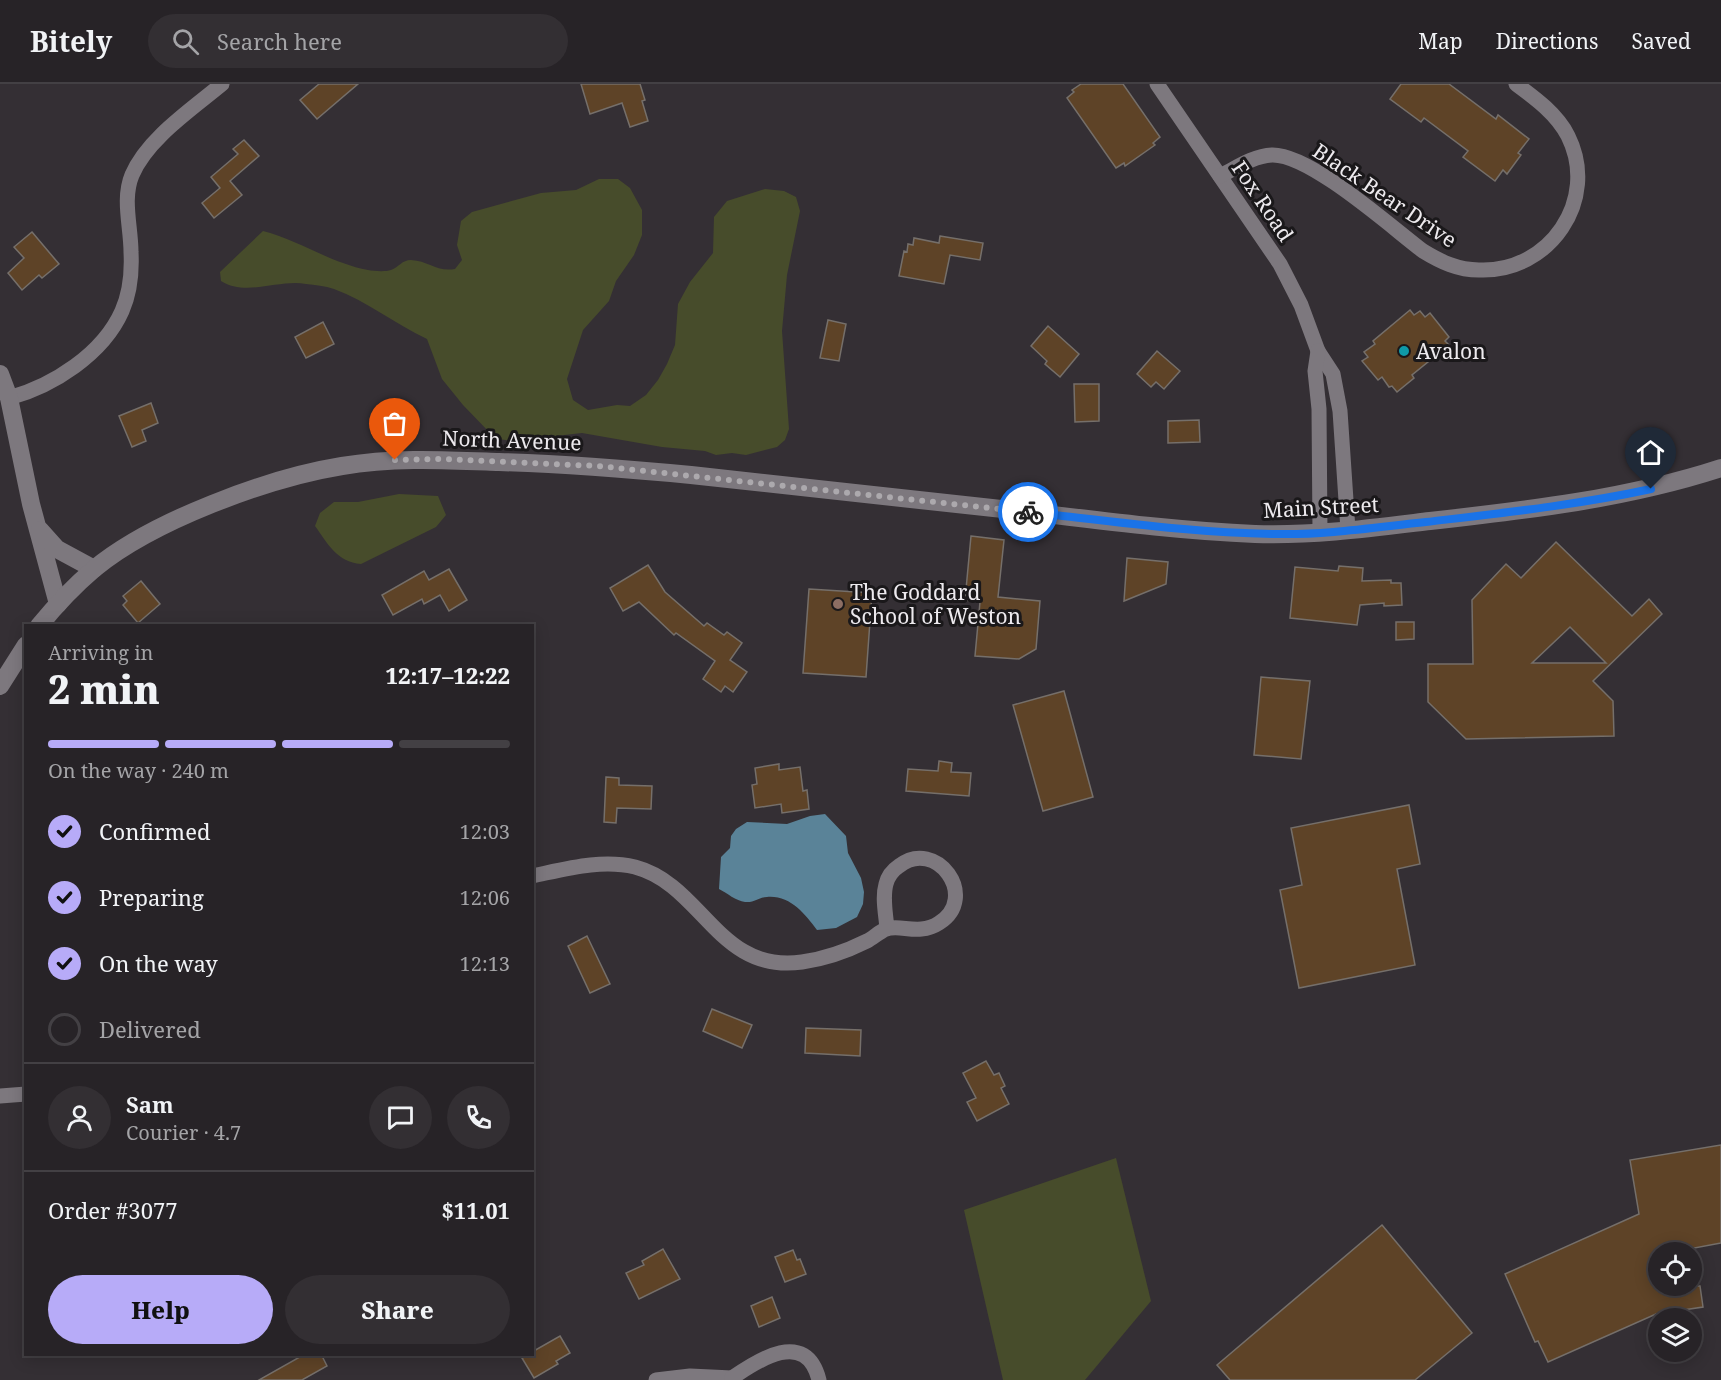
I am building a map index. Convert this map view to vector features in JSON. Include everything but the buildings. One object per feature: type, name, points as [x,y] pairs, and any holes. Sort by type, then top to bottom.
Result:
[{"type":"main road","points":[[0,374],[9,398],[36,524],[58,604]]},
{"type":"main road","name":"North Avenue","points":[[41,624],[93,569],[148,534],[243,493],[311,472],[378,462],[441,459],[598,466],[920,500]]},
{"type":"main road","name":"Main Street","points":[[920,500],[1250,534],[1320,533],[1575,503],[1651,489],[1721,468]]},
{"type":"main road","points":[[36,524],[57,549],[93,569]]},
{"type":"main road","points":[[0,686],[24,648]]},
{"type":"street","points":[[9,398],[44,385],[70,369],[98,345],[114,325],[123,310],[130,279],[128,207],[132,176],[140,160],[157,140],[222,84]]},
{"type":"street","name":"Fox Road","points":[[1157,84],[1287,276],[1301,305],[1318,351],[1333,374],[1339,402],[1348,530]]},
{"type":"street","name":"Black Bear Drive","points":[[1220,176],[1259,157],[1287,157],[1304,163],[1327,178],[1438,260],[1464,269],[1508,267],[1547,247],[1569,215],[1576,186],[1573,150],[1562,126],[1544,107],[1516,84]]},
{"type":"street","name":"Fox Road","points":[[1318,351],[1315,371],[1319,408],[1320,533]]},
{"type":"street","points":[[534,876],[614,863],[648,872],[668,884],[740,949],[756,959],[774,963],[806,962],[829,956],[861,945],[887,929],[920,930],[936,926],[952,909],[956,893],[947,870],[927,859],[911,860],[897,867],[885,886],[887,929]]},
{"type":"street","points":[[0,1096],[24,1094]]},
{"type":"street","points":[[656,1380],[684,1376],[733,1379],[759,1360],[782,1352],[794,1353],[805,1358],[813,1366],[819,1380]]},
{"type":"green space","points":[[599,179],[618,179],[630,188],[642,210],[642,235],[634,255],[616,281],[609,301],[583,330],[567,379],[573,400],[588,410],[617,405],[630,406],[646,395],[658,380],[675,345],[678,304],[690,282],[713,253],[714,217],[727,201],[765,189],[784,191],[796,197],[800,211],[787,275],[782,331],[789,429],[785,440],[777,447],[746,455],[732,453],[716,455],[705,451],[662,447],[582,433],[512,441],[499,439],[491,434],[463,405],[442,379],[427,339],[369,306],[334,289],[320,286],[296,283],[241,288],[221,281],[220,272],[263,231],[354,267],[368,270],[388,271],[411,260],[437,268],[455,269],[462,260],[457,245],[461,221],[472,212],[541,193],[576,190]]},
{"type":"green space","points":[[399,494],[438,496],[446,515],[436,527],[361,564],[339,556],[315,526],[320,513],[334,502],[358,502]]},
{"type":"green space","points":[[1116,1158],[1151,1301],[1085,1380],[1003,1380],[964,1210]]},
{"type":"water","points":[[825,814],[846,836],[848,853],[861,878],[864,892],[863,904],[857,917],[836,928],[817,930],[802,912],[783,899],[767,897],[745,902],[719,889],[721,857],[730,848],[731,836],[736,829],[747,822],[787,824],[810,816]]},
{"type":"way so far","points":[[395,460],[441,459],[598,466],[1028,512]]},
{"type":"place","name":"Avalon","points":[[1404,351]]},
{"type":"place","name":"The Goddard School of Weston","points":[[838,604]]},
{"type":"route","points":[[1028,512],[1250,534],[1294,534],[1532,510],[1651,489]]}]
